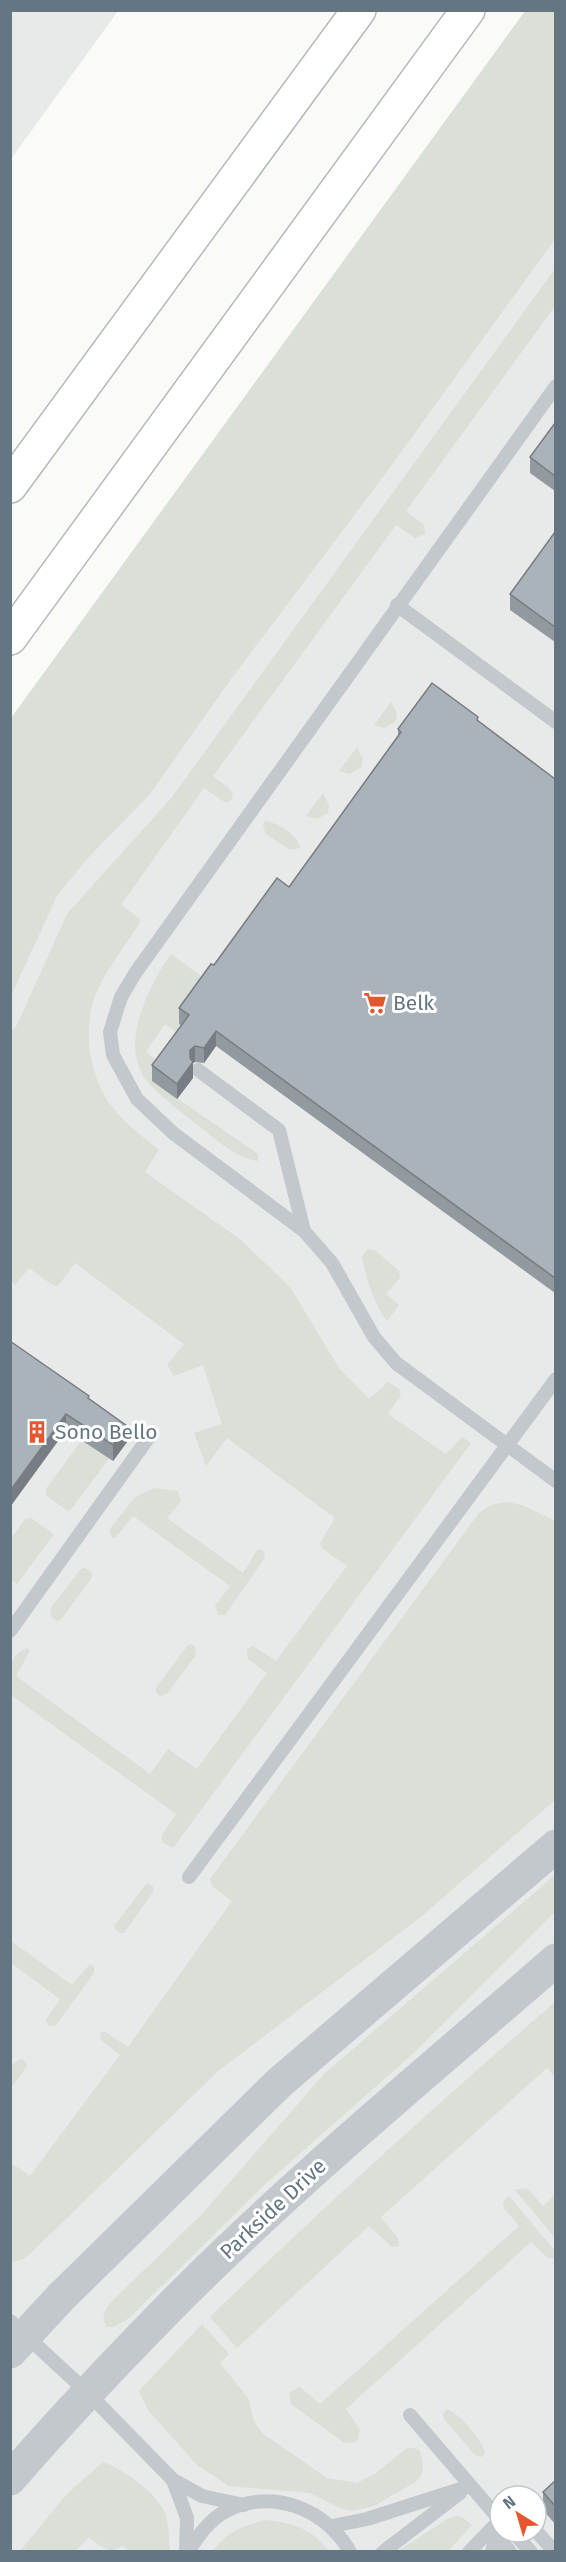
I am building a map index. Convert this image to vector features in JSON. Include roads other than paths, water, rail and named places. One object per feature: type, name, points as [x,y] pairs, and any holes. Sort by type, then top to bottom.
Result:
[{"type":"highway","points":[[10,486],[358,10]]},
{"type":"highway","points":[[10,638],[468,10]]},
{"type":"street","points":[[16,2337],[279,2083],[555,1846]]},
{"type":"street","name":"Parkside Drive","points":[[10,2478],[87,2392],[168,2309],[323,2162],[555,1960]]},
{"type":"lane","points":[[555,386],[136,972],[121,997],[111,1032],[112,1055],[138,1099],[173,1133],[304,1231],[332,1263],[374,1337],[396,1363],[555,1481]]},
{"type":"lane","points":[[397,605],[555,722]]},
{"type":"lane","points":[[198,1070],[279,1130],[304,1231]]},
{"type":"lane","points":[[189,1877],[555,1378]]},
{"type":"lane","points":[[10,1631],[149,1437]]},
{"type":"lane","points":[[16,2337],[87,2392],[173,2480],[202,2496],[244,2505]]},
{"type":"lane","points":[[410,2415],[488,2506]]},
{"type":"lane","points":[[173,2480],[187,2518],[187,2552]]},
{"type":"lane","points":[[332,2526],[367,2519],[470,2486]]},
{"type":"lane","points":[[383,2552],[470,2486]]},
{"type":"lane","points":[[187,2552],[203,2529],[225,2512],[252,2502],[282,2502],[309,2510],[332,2526],[350,2552]]},
{"type":"lane","points":[[469,2552],[488,2532]]},
{"type":"place","name":"Belk","points":[[375,1003]]},
{"type":"place","name":"Sono Bello","points":[[37,1432]]}]
